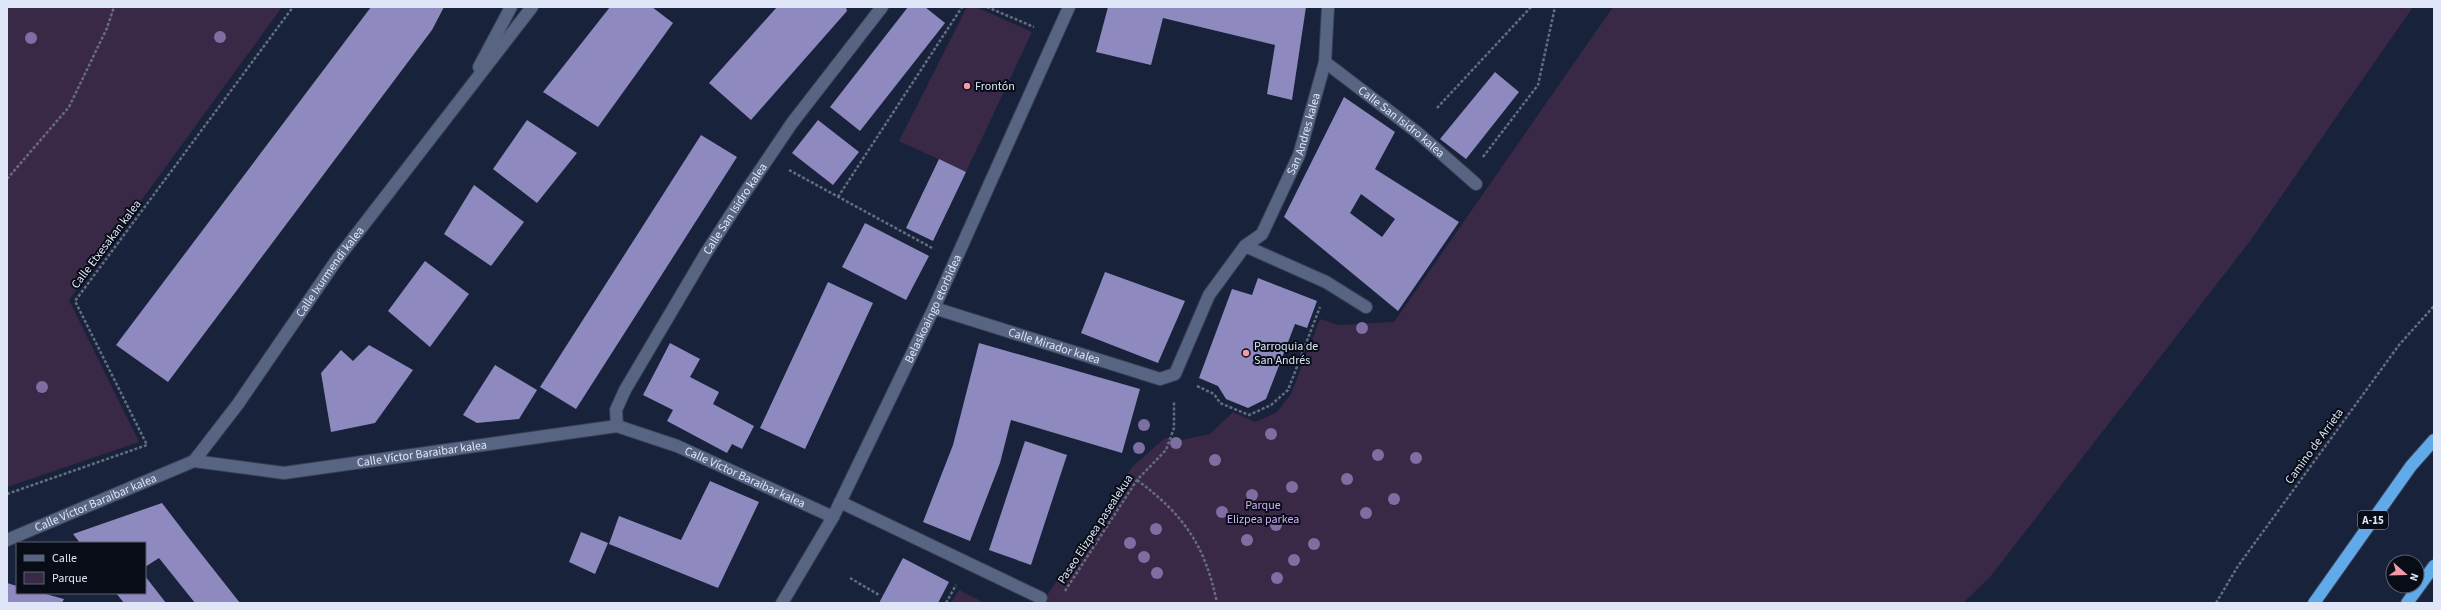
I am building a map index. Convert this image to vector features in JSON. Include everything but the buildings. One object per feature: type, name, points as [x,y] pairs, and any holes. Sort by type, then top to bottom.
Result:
[{"type":"highway","name":"A-15","points":[[2314,603],[2411,466],[2434,440]]},
{"type":"highway","points":[[2407,603],[2434,566]]},
{"type":"street","name":"Calle Ixurmendi kalea","points":[[470,86],[511,7]]},
{"type":"street","name":"Calle Ixurmendi kalea","points":[[194,461],[238,404],[338,258],[532,7]]},
{"type":"street","name":"Calle San Isidro kalea","points":[[616,426],[616,410],[625,390],[706,253],[792,123],[882,7]]},
{"type":"street","name":"Belaskoaingo etorbidea","points":[[782,603],[833,516],[934,308],[1069,7]]},
{"type":"street","name":"San Andres kalea","points":[[1175,374],[1209,295],[1245,246],[1262,234],[1299,155],[1325,62],[1328,7]]},
{"type":"street","name":"Calle San Isidro kalea","points":[[1325,62],[1418,133],[1472,180]]},
{"type":"street","points":[[1245,246],[1326,282],[1366,307]]},
{"type":"street","name":"Calle Mirador kalea","points":[[934,308],[1160,379],[1175,374]]},
{"type":"street","name":"Calle Víctor Baraibar kalea","points":[[7,540],[194,461],[284,473],[616,426],[677,446],[833,516]]},
{"type":"street","points":[[840,502],[1041,598]]},
{"type":"path","points":[[7,179],[69,107],[107,28],[114,7]]},
{"type":"path","name":"Calle Etxesakan kalea","points":[[7,494],[147,445],[75,301],[293,7]]},
{"type":"path","points":[[838,197],[962,7]]},
{"type":"path","points":[[987,7],[1036,28]]},
{"type":"path","points":[[1437,108],[1531,7]]},
{"type":"path","points":[[1472,180],[1538,85],[1555,7]]},
{"type":"path","points":[[783,167],[936,250]]},
{"type":"path","points":[[1195,386],[1214,394],[1220,403],[1249,415],[1271,405],[1288,390],[1321,303],[1326,282]]},
{"type":"path","name":"Camino de Arrieta","points":[[2216,603],[2238,566],[2399,345],[2434,306]]},
{"type":"path","name":"Paseo Elizpea pasealekua","points":[[1061,596],[1137,480],[1166,450],[1174,428],[1174,394]]},
{"type":"path","points":[[1137,480],[1162,498],[1199,545],[1211,574],[1216,603]]},
{"type":"path","points":[[850,578],[879,595]]},
{"type":"green space","points":[[7,7],[282,7],[69,300],[139,442],[7,487]]},
{"type":"green space","name":"Frontón","points":[[967,7],[976,7],[1032,32],[966,172],[899,141]]},
{"type":"green space","name":"Parque Elizpea parkea","points":[[1613,7],[2413,7],[2250,241],[1990,577],[1963,603],[1042,603],[1132,467],[1165,438],[1181,440],[1210,434],[1233,412],[1255,422],[1276,413],[1291,394],[1320,319],[1338,325],[1394,322]]},
{"type":"green space","points":[[959,590],[985,603],[951,603]]},
{"type":"place","name":"Frontón","points":[[967,86]]},
{"type":"place","name":"Parroquia de San Andrés","points":[[1246,353]]}]
